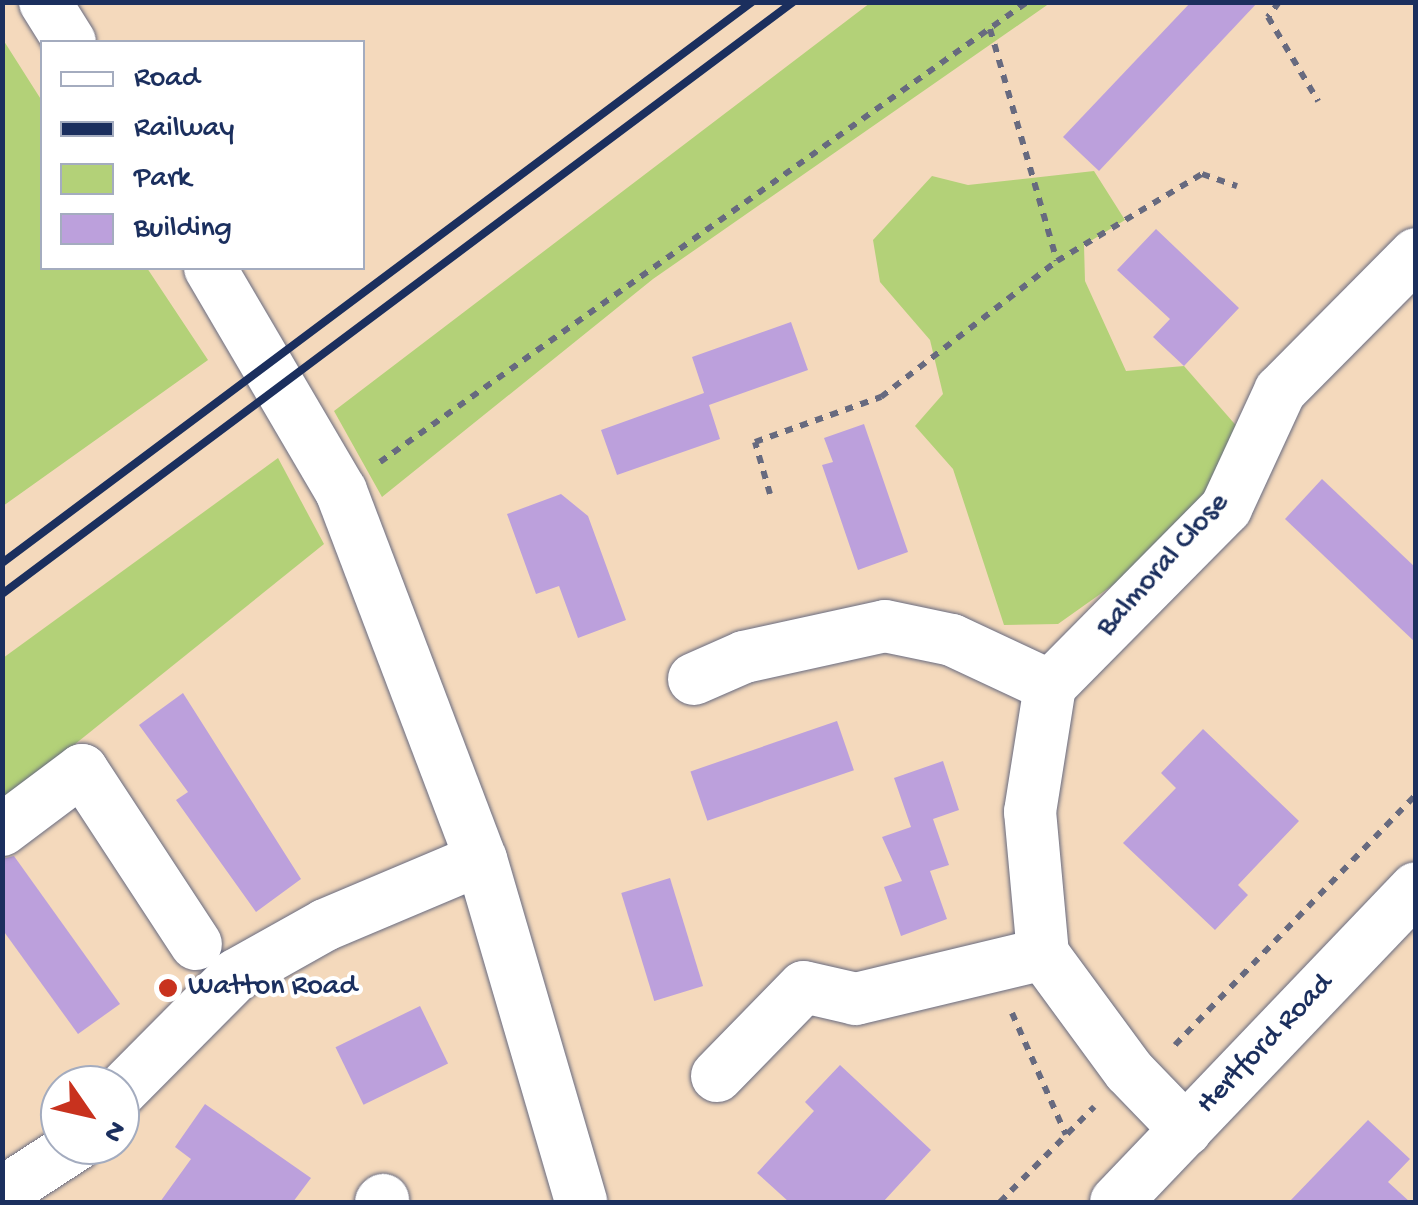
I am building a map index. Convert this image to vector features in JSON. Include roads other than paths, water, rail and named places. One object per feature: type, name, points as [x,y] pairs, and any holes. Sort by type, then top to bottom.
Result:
[{"type":"street","points":[[45,2],[69,40]]},
{"type":"street","name":"Balmoral Close","points":[[1050,686],[1226,508],[1280,391],[1416,254]]},
{"type":"street","points":[[211,270],[332,471],[481,859],[581,1202]]},
{"type":"street","points":[[694,678],[744,657],[886,626],[952,640],[1050,686],[1030,812],[1021,958],[1186,1130]]},
{"type":"street","points":[[2,830],[82,770],[196,944]]},
{"type":"street","points":[[140,1072],[236,975],[325,925],[481,859]]},
{"type":"street","name":"Hertford Road","points":[[1116,1202],[1416,888]]},
{"type":"street","points":[[717,1076],[804,988],[856,999],[1021,958]]},
{"type":"street","points":[[4,1199],[49,1165]]},
{"type":"railway","points":[[2,563],[752,2]]},
{"type":"railway","points":[[2,594],[793,2]]},
{"type":"place","name":"Watton Road","points":[[168,988]]}]
